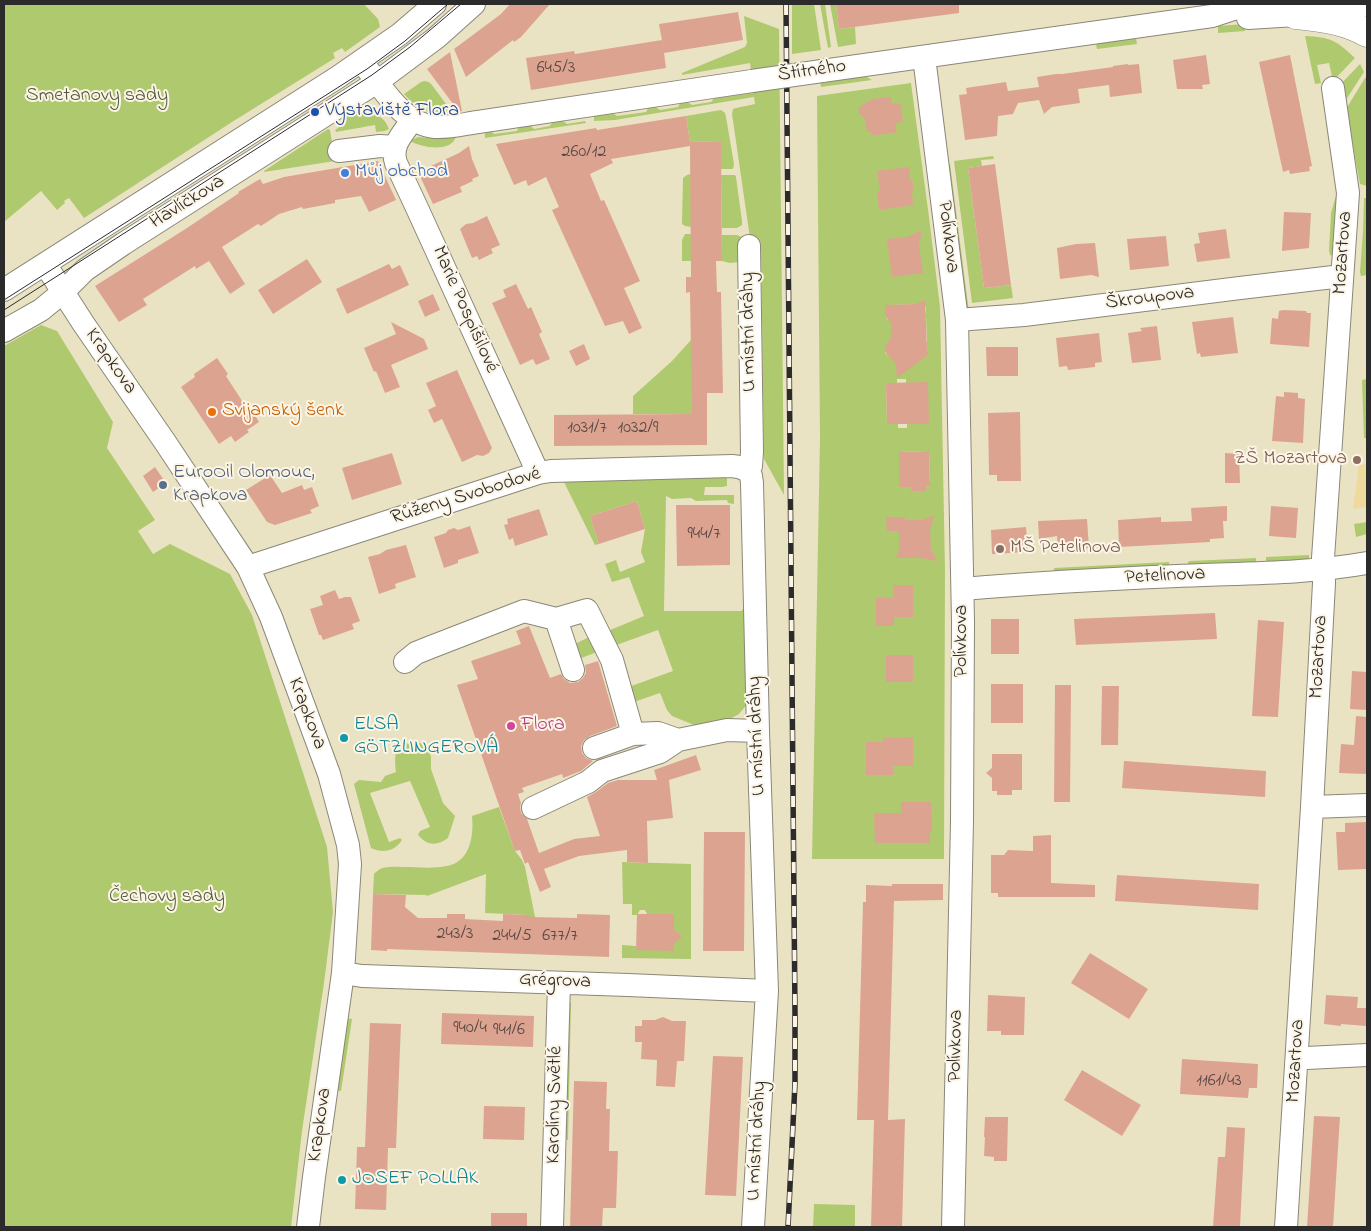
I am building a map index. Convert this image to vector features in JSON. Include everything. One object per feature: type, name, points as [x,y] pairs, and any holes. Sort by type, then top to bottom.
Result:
[{"type":"main road","points":[[1296,15],[1342,22],[1355,26],[1367,33]]},
{"type":"street","name":"Havlíčkova","points":[[4,290],[361,62],[400,34],[435,4]]},
{"type":"street","name":"Havlíčkova","points":[[4,331],[32,316],[63,292],[85,270],[377,82],[429,44],[474,4]]},
{"type":"street","name":"Štítného","points":[[361,62],[397,106],[413,120],[428,126],[443,127],[1212,16],[1233,10],[1269,4]]},
{"type":"street","name":"Štítného","points":[[1212,16],[1250,18],[1296,15],[1367,5]]},
{"type":"street","name":"Polívkova","points":[[924,57],[957,320],[963,589],[962,822],[953,1227]]},
{"type":"street","name":"Mozartova","points":[[1286,1227],[1312,807],[1324,582],[1323,558],[1342,276],[1354,191],[1333,88]]},
{"type":"street","points":[[339,151],[380,146],[395,147],[413,120]]},
{"type":"street","name":"Marie Pospíšilové","points":[[395,147],[394,157],[396,163],[545,472]]},
{"type":"street","name":"U místní dráhy","points":[[749,246],[752,452],[748,471],[752,483],[767,991],[753,1227]]},
{"type":"street","name":"Krapkova","points":[[45,264],[248,567],[271,617],[329,774],[348,845],[350,864],[343,973],[308,1227]]},
{"type":"street","name":"Škroupova","points":[[957,320],[1024,314],[1342,276]]},
{"type":"street","name":"Růženy Svobodové","points":[[248,567],[545,472],[732,466],[748,471]]},
{"type":"street","name":"Petelinova","points":[[963,589],[1166,576],[1323,569],[1367,563]]},
{"type":"street","points":[[405,662],[416,653],[524,612],[556,619],[587,610],[612,660],[633,734]]},
{"type":"street","points":[[556,619],[573,670]]},
{"type":"street","points":[[533,808],[588,782],[602,771],[660,752],[678,740],[727,730],[758,731]]},
{"type":"street","points":[[594,748],[633,734],[658,733],[678,740]]},
{"type":"street","points":[[1312,807],[1367,805]]},
{"type":"street","name":"Grégrova","points":[[343,973],[362,976],[767,991]]},
{"type":"street","name":"Karolíny Světlé","points":[[552,1227],[559,983]]},
{"type":"street","points":[[1297,1057],[1367,1055]]},
{"type":"green space","name":"Smetanovy sady","points":[[4,4],[364,4],[378,19],[380,27],[345,52],[342,48],[333,53],[335,58],[84,218],[69,198],[57,210],[41,191],[4,222]]},
{"type":"green space","points":[[792,4],[814,4],[821,50],[792,54]]},
{"type":"green space","points":[[820,4],[825,4],[831,47],[828,48]]},
{"type":"green space","points":[[830,4],[836,4],[839,29],[855,27],[856,44],[838,47]]},
{"type":"green space","points":[[744,16],[779,29],[784,495],[764,459],[761,245],[751,245],[732,114],[733,109],[755,104],[754,97],[615,120],[594,121],[594,115],[611,112],[617,116],[646,112],[649,107],[654,106],[660,110],[678,107],[680,103],[686,101],[692,105],[711,102],[715,97],[754,91],[750,63],[682,75],[682,73],[745,47],[747,43]]},
{"type":"green space","points":[[1245,24],[1245,31],[1218,33],[1218,26]]},
{"type":"green space","points":[[1305,36],[1321,37],[1333,41],[1355,58],[1333,81],[1329,63],[1317,65],[1321,83],[1315,84]]},
{"type":"green space","points":[[1136,38],[1137,44],[1097,49],[1096,45],[1098,43]]},
{"type":"green space","points":[[1360,64],[1364,72],[1340,109],[1336,89]]},
{"type":"green space","points":[[865,76],[872,80],[821,87],[820,81]]},
{"type":"green space","points":[[1367,77],[1367,186],[1360,184],[1346,109]]},
{"type":"green space","points":[[424,81],[432,85],[453,116],[439,115],[426,111],[414,104],[404,94]]},
{"type":"green space","points":[[911,83],[940,307],[945,571],[944,859],[812,859],[820,438],[817,96]],"holes":[[[924,304],[926,308],[926,348],[928,352],[889,356],[885,353],[885,345],[892,341],[891,320],[888,320],[885,316],[885,309],[888,305]],[[897,379],[906,379],[906,383],[928,424],[907,424],[907,428],[898,428],[898,424],[887,424],[886,383],[897,383]],[[929,451],[930,486],[926,487],[926,491],[911,491],[911,487],[899,487],[899,452]]]},
{"type":"green space","points":[[721,110],[725,113],[726,117],[734,164],[733,169],[721,169],[721,141],[690,142],[686,116]]},
{"type":"green space","points":[[351,113],[368,113],[378,116],[383,119],[389,129],[376,132],[375,125],[336,132],[335,130],[345,123],[343,119]]},
{"type":"green space","points":[[553,121],[563,121],[567,124],[585,121],[586,123],[485,138],[485,132],[491,131],[494,134],[517,131],[519,126],[529,124],[534,129],[550,126]]},
{"type":"green space","points":[[328,129],[330,130],[335,161],[264,172],[264,171]]},
{"type":"green space","points":[[456,136],[449,145],[436,148],[422,146],[410,141],[418,137],[439,139]]},
{"type":"green space","points":[[993,156],[994,159],[981,160],[982,166],[968,168],[984,288],[1011,285],[1013,298],[972,303],[954,161]]},
{"type":"green space","points":[[948,164],[950,164],[969,312],[965,308]]},
{"type":"green space","points":[[691,174],[691,227],[682,224],[683,178]]},
{"type":"green space","points":[[1339,174],[1337,257],[1330,255],[1329,251],[1331,213],[1337,192]]},
{"type":"green space","points":[[721,175],[735,175],[736,177],[742,221],[742,225],[737,228],[722,228]]},
{"type":"green space","points":[[1364,198],[1367,198],[1367,275],[1361,276],[1360,272]]},
{"type":"green space","points":[[685,234],[691,234],[691,261],[682,261],[682,240]]},
{"type":"green space","points":[[722,235],[737,235],[744,238],[740,262],[730,263],[722,261]]},
{"type":"green space","name":"Čechovy sady","points":[[41,325],[57,331],[113,422],[107,448],[155,520],[138,531],[153,554],[170,544],[230,574],[252,615],[327,847],[333,912],[302,1131],[291,1227],[4,1227],[4,346]]},
{"type":"green space","points":[[691,340],[696,414],[633,414],[633,396],[672,361]]},
{"type":"green space","points":[[1367,379],[1367,438],[1364,438],[1362,380]]},
{"type":"green space","points":[[727,471],[727,486],[705,487],[704,495],[734,495],[734,504],[728,503],[727,500],[696,501],[691,498],[672,499],[666,496],[664,611],[741,611],[746,607],[750,701],[739,714],[728,720],[694,725],[672,716],[667,710],[660,693],[628,704],[623,689],[673,671],[658,630],[608,648],[603,633],[644,616],[629,577],[612,582],[605,564],[616,560],[620,572],[645,562],[641,552],[645,529],[637,501],[590,516],[599,544],[595,545],[564,482]]},
{"type":"green space","points":[[1367,522],[1367,534],[1356,537],[1354,524]]},
{"type":"green space","points":[[1309,555],[1309,561],[1266,564],[1266,557]]},
{"type":"green space","points":[[1256,558],[1256,564],[1188,568],[1188,562],[1190,561]]},
{"type":"green space","points":[[1169,562],[1170,569],[1054,574],[1054,568]]},
{"type":"green space","points":[[590,638],[597,652],[576,660],[574,650],[577,643]]},
{"type":"green space","points":[[404,743],[415,748],[417,752],[419,752],[419,743],[427,744],[431,757],[431,769],[443,803],[455,816],[448,838],[432,844],[421,839],[418,835],[420,831],[430,827],[410,781],[370,793],[389,842],[400,838],[402,840],[392,849],[384,851],[375,850],[371,848],[354,784],[359,780],[381,782],[385,776],[396,772],[396,751]]},
{"type":"green space","points":[[499,807],[515,851],[525,867],[536,922],[529,922],[528,915],[485,913],[486,874],[427,896],[373,894],[374,874],[380,869],[386,867],[431,868],[455,864],[466,854],[469,847],[472,832],[472,816]]},
{"type":"green space","points":[[622,862],[691,864],[691,959],[622,958],[622,945],[636,946],[636,949],[674,942],[678,933],[674,930],[674,914],[647,914],[645,910],[640,910],[637,915],[632,915],[632,904],[623,904]]},
{"type":"green space","points":[[565,1002],[571,1003],[568,1140],[561,1139]]},
{"type":"green space","points":[[346,1018],[352,1019],[341,1091],[330,1090]]},
{"type":"green space","points":[[814,1204],[855,1205],[855,1227],[813,1227]]},
{"type":"sand","points":[[1367,464],[1367,507],[1353,509],[1359,465]]},
{"type":"building","points":[[510,4],[550,4],[521,37],[514,42],[513,40],[466,77],[454,49],[501,14]]},
{"type":"building","points":[[836,4],[959,4],[959,13],[839,29]]},
{"type":"building","points":[[738,12],[743,40],[664,53],[666,68],[531,90],[526,58],[574,51],[575,54],[662,40],[659,24]]},
{"type":"building","points":[[450,52],[462,111],[459,112],[427,69]]},
{"type":"building","points":[[1206,55],[1210,84],[1202,85],[1203,89],[1177,89],[1173,60]]},
{"type":"building","points":[[1290,55],[1312,166],[1309,167],[1310,171],[1290,174],[1289,170],[1283,172],[1259,62]]},
{"type":"building","points":[[1139,64],[1142,93],[1110,97],[1109,85],[1078,89],[1080,103],[1052,107],[1044,114],[1039,100],[1018,103],[1013,114],[998,116],[997,136],[965,140],[959,95],[967,94],[966,88],[1006,82],[1008,91],[1039,87],[1037,77]]},
{"type":"building","points":[[891,97],[892,104],[900,103],[903,122],[895,123],[897,132],[871,136],[871,132],[867,132],[865,119],[859,113],[859,107],[872,99]]},
{"type":"building","points":[[686,116],[690,142],[721,141],[722,261],[716,261],[717,292],[721,292],[723,393],[707,393],[707,445],[554,446],[554,415],[692,414],[690,292],[686,293],[686,277],[691,277],[690,146],[611,159],[613,163],[590,174],[601,201],[604,200],[640,281],[624,288],[642,328],[629,334],[623,321],[605,326],[552,210],[559,207],[546,177],[528,186],[526,180],[514,185],[496,144]]},
{"type":"building","points":[[469,146],[479,176],[460,187],[462,192],[433,204],[418,172],[459,153]]},
{"type":"building","points":[[378,161],[396,200],[369,212],[361,196],[335,200],[335,203],[303,209],[302,207],[279,214],[261,226],[258,224],[222,247],[245,284],[230,294],[209,261],[196,269],[195,266],[143,299],[147,305],[119,322],[95,286],[260,179],[263,184],[284,177]]},
{"type":"building","points":[[995,164],[1011,285],[984,288],[968,168]]},
{"type":"building","points":[[909,167],[910,180],[913,182],[913,205],[879,210],[877,192],[880,191],[877,171]]},
{"type":"building","points":[[1284,212],[1311,213],[1309,248],[1282,251]]},
{"type":"building","points":[[487,216],[500,245],[491,249],[493,253],[479,260],[477,256],[472,258],[460,229],[466,224],[473,223]]},
{"type":"building","points":[[1226,229],[1230,258],[1197,262],[1194,244],[1200,243],[1198,233]]},
{"type":"building","points":[[922,230],[919,245],[923,273],[892,277],[887,239],[907,237]]},
{"type":"building","points":[[1166,236],[1169,266],[1130,270],[1127,239]]},
{"type":"building","points":[[1095,243],[1099,277],[1091,275],[1060,279],[1057,248]]},
{"type":"building","points":[[307,259],[322,282],[273,314],[258,290]]},
{"type":"building","points":[[389,264],[392,269],[400,265],[409,285],[347,314],[336,289]]},
{"type":"building","points":[[516,284],[528,309],[531,307],[542,332],[539,334],[550,359],[536,365],[533,359],[520,365],[492,303],[506,297],[503,290]]},
{"type":"building","points":[[433,294],[440,310],[425,317],[418,301]]},
{"type":"building","points":[[925,300],[927,350],[929,354],[897,378],[896,364],[885,352],[885,345],[891,338],[891,323],[885,316],[885,305],[916,304]]},
{"type":"building","points":[[1279,311],[1311,313],[1309,347],[1270,344],[1272,318],[1278,319]]},
{"type":"building","points":[[1233,317],[1238,353],[1201,357],[1200,353],[1197,354],[1192,322]]},
{"type":"building","points":[[391,322],[424,339],[428,349],[391,365],[400,387],[385,393],[364,348],[396,334]]},
{"type":"building","points":[[1157,326],[1161,360],[1132,363],[1128,333],[1142,331],[1140,328]]},
{"type":"building","points":[[1099,333],[1102,362],[1095,363],[1095,367],[1068,370],[1067,366],[1059,367],[1056,338]]},
{"type":"building","points":[[584,344],[590,359],[576,366],[569,351]]},
{"type":"building","points":[[986,347],[1018,347],[1018,376],[987,376]]},
{"type":"building","points":[[217,358],[246,407],[249,405],[259,422],[247,430],[249,432],[235,442],[231,436],[219,444],[181,387],[195,377],[194,374]]},
{"type":"building","points":[[457,370],[492,448],[489,453],[483,456],[477,455],[462,462],[442,419],[434,423],[428,410],[436,406],[426,383]]},
{"type":"building","points":[[928,382],[929,424],[887,424],[886,383]]},
{"type":"building","points":[[1284,392],[1298,393],[1298,398],[1305,399],[1303,443],[1272,441],[1276,396],[1284,397]]},
{"type":"building","points":[[1020,412],[1021,481],[997,481],[997,475],[989,475],[988,413]]},
{"type":"building","points":[[929,451],[930,486],[926,487],[926,491],[911,491],[911,487],[899,487],[899,452]]},
{"type":"building","points":[[392,453],[402,484],[352,500],[342,468]]},
{"type":"building","points":[[1225,453],[1239,454],[1240,483],[1225,483]]},
{"type":"building","points":[[155,467],[166,483],[153,492],[143,476]]},
{"type":"building","points":[[270,475],[282,493],[302,485],[304,490],[312,487],[319,506],[310,510],[312,513],[275,525],[267,522],[246,490]]},
{"type":"building","points":[[637,501],[645,529],[599,544],[590,516]]},
{"type":"building","points":[[676,505],[730,505],[730,565],[677,566]]},
{"type":"building","points":[[1227,506],[1227,521],[1223,521],[1224,538],[1210,539],[1210,542],[1119,547],[1118,520],[1161,517],[1161,522],[1192,521],[1191,508]]},
{"type":"building","points":[[1271,506],[1298,508],[1296,538],[1269,536]]},
{"type":"building","points":[[539,509],[548,535],[515,546],[513,538],[509,540],[504,525],[508,524],[507,519]]},
{"type":"building","points":[[934,515],[930,530],[931,549],[937,561],[921,558],[896,558],[899,550],[899,531],[887,531],[886,517],[905,517],[905,520],[922,520]]},
{"type":"building","points":[[1087,519],[1089,548],[1058,550],[1057,536],[1039,539],[1038,521]]},
{"type":"building","points":[[470,526],[479,553],[458,560],[458,563],[444,568],[434,537],[454,528],[458,530]]},
{"type":"building","points":[[1026,527],[1028,552],[992,554],[991,530]]},
{"type":"building","points":[[406,545],[416,577],[395,584],[396,588],[379,594],[368,557]]},
{"type":"building","points":[[893,585],[913,585],[913,617],[894,617],[894,626],[876,626],[876,597],[893,598]]},
{"type":"building","points":[[335,590],[339,599],[351,597],[360,621],[352,624],[354,629],[323,640],[321,635],[319,635],[310,609],[323,605],[320,596]]},
{"type":"building","points":[[1215,613],[1217,639],[1076,645],[1074,619]]},
{"type":"building","points":[[991,619],[1019,619],[1019,654],[991,654]]},
{"type":"building","points":[[1258,620],[1284,622],[1278,717],[1252,716]]},
{"type":"building","points":[[529,626],[550,678],[561,674],[570,683],[578,682],[586,673],[585,665],[598,661],[617,726],[584,740],[581,746],[582,753],[586,758],[593,761],[581,771],[563,778],[562,774],[522,788],[524,792],[518,794],[521,803],[521,813],[527,819],[539,853],[574,839],[600,836],[587,797],[608,783],[618,780],[657,780],[654,770],[696,755],[701,770],[669,780],[673,818],[647,821],[648,863],[627,862],[627,850],[579,856],[544,869],[551,887],[540,892],[528,862],[525,864],[520,850],[515,851],[457,685],[478,679],[471,661],[521,644],[516,631]]},
{"type":"building","points":[[886,655],[913,655],[913,682],[886,682]]},
{"type":"building","points":[[1352,671],[1367,672],[1367,710],[1350,709]]},
{"type":"building","points":[[991,684],[1023,684],[1023,723],[991,723]]},
{"type":"building","points":[[1055,685],[1071,685],[1070,802],[1054,802]]},
{"type":"building","points":[[1102,686],[1119,686],[1118,745],[1101,745]]},
{"type":"building","points":[[1356,716],[1367,717],[1367,774],[1339,773],[1341,744],[1354,745]]},
{"type":"building","points":[[913,737],[913,766],[893,766],[893,775],[866,775],[866,742],[883,742],[883,738]]},
{"type":"building","points":[[992,754],[1022,754],[1022,790],[1012,790],[1012,795],[997,795],[997,791],[992,791],[992,778],[986,773],[992,768]]},
{"type":"building","points":[[1124,761],[1266,771],[1265,797],[1122,788]]},
{"type":"building","points":[[901,802],[931,802],[932,832],[930,832],[930,843],[875,843],[874,813],[901,813]]},
{"type":"building","points":[[1367,822],[1367,869],[1338,870],[1336,832],[1345,832],[1345,823]]},
{"type":"building","points":[[704,832],[745,832],[744,951],[703,951]]},
{"type":"building","points":[[1051,835],[1051,883],[1095,885],[1095,897],[998,897],[998,893],[991,893],[991,855],[1004,855],[1008,850],[1033,851],[1033,836]]},
{"type":"building","points":[[1117,875],[1259,884],[1258,910],[1115,901]]},
{"type":"building","points":[[892,884],[943,884],[943,900],[894,901],[888,1120],[905,1119],[902,1227],[871,1227],[874,1120],[857,1120],[863,902],[866,902],[866,885],[892,886]]},
{"type":"building","points":[[373,894],[406,895],[405,907],[418,918],[447,918],[447,914],[465,914],[465,919],[503,921],[503,914],[529,915],[529,917],[577,918],[577,914],[610,915],[609,957],[371,950]]},
{"type":"building","points":[[637,914],[674,914],[674,929],[682,937],[674,944],[674,951],[636,950]]},
{"type":"building","points":[[1090,953],[1148,989],[1129,1019],[1071,983]]},
{"type":"building","points":[[988,995],[1025,997],[1024,1035],[1001,1035],[1001,1031],[987,1031]]},
{"type":"building","points":[[1326,995],[1358,997],[1357,1008],[1367,1008],[1367,1026],[1324,1024]]},
{"type":"building","points":[[442,1013],[534,1016],[533,1047],[441,1044]]},
{"type":"building","points":[[663,1017],[672,1021],[686,1021],[684,1061],[677,1061],[675,1087],[656,1086],[657,1060],[641,1059],[642,1042],[635,1042],[635,1026],[642,1026],[642,1020],[655,1020]]},
{"type":"building","points":[[370,1023],[401,1024],[396,1148],[388,1148],[386,1210],[355,1209],[357,1147],[365,1147]]},
{"type":"building","points":[[713,1056],[743,1057],[736,1196],[705,1195]]},
{"type":"building","points":[[1182,1059],[1258,1064],[1257,1088],[1249,1088],[1248,1098],[1180,1094]]},
{"type":"building","points":[[1082,1070],[1141,1105],[1122,1136],[1064,1100]]},
{"type":"building","points":[[574,1081],[607,1082],[606,1109],[610,1109],[609,1151],[618,1151],[616,1208],[603,1208],[602,1227],[570,1227]]},
{"type":"building","points":[[484,1106],[525,1107],[524,1140],[483,1139]]},
{"type":"building","points":[[1314,1116],[1340,1117],[1333,1227],[1307,1227]]},
{"type":"building","points":[[985,1117],[1008,1117],[1007,1161],[994,1161],[994,1157],[984,1156]]},
{"type":"building","points":[[1227,1127],[1245,1128],[1240,1227],[1213,1227],[1218,1157],[1225,1157]]},
{"type":"building","points":[[491,1213],[527,1213],[527,1227],[491,1227]]},
{"type":"tram line","points":[[4,300],[367,69],[405,41],[448,4]]},
{"type":"tram line","points":[[4,310],[372,75],[410,47],[461,4]]},
{"type":"railway","points":[[786,4],[795,1013],[795,1083],[788,1227]]},
{"type":"place","name":"Výstaviště Flora","points":[[315,112]]},
{"type":"place","name":"Můj obchod","points":[[345,173]]},
{"type":"place","name":"Svijanský šenk","points":[[212,412]]},
{"type":"place","name":"ZŠ Mozartova","points":[[1357,460]]},
{"type":"place","name":"EuroOil Olomouc, Krapkova","points":[[163,485]]},
{"type":"place","name":"MŠ Petelinova","points":[[1000,549]]},
{"type":"place","name":"Flora","points":[[511,726]]},
{"type":"place","name":"ELSA GÖTZLINGEROVÁ","points":[[344,738]]},
{"type":"place","name":"JOSEF POLLAK","points":[[342,1180]]}]
